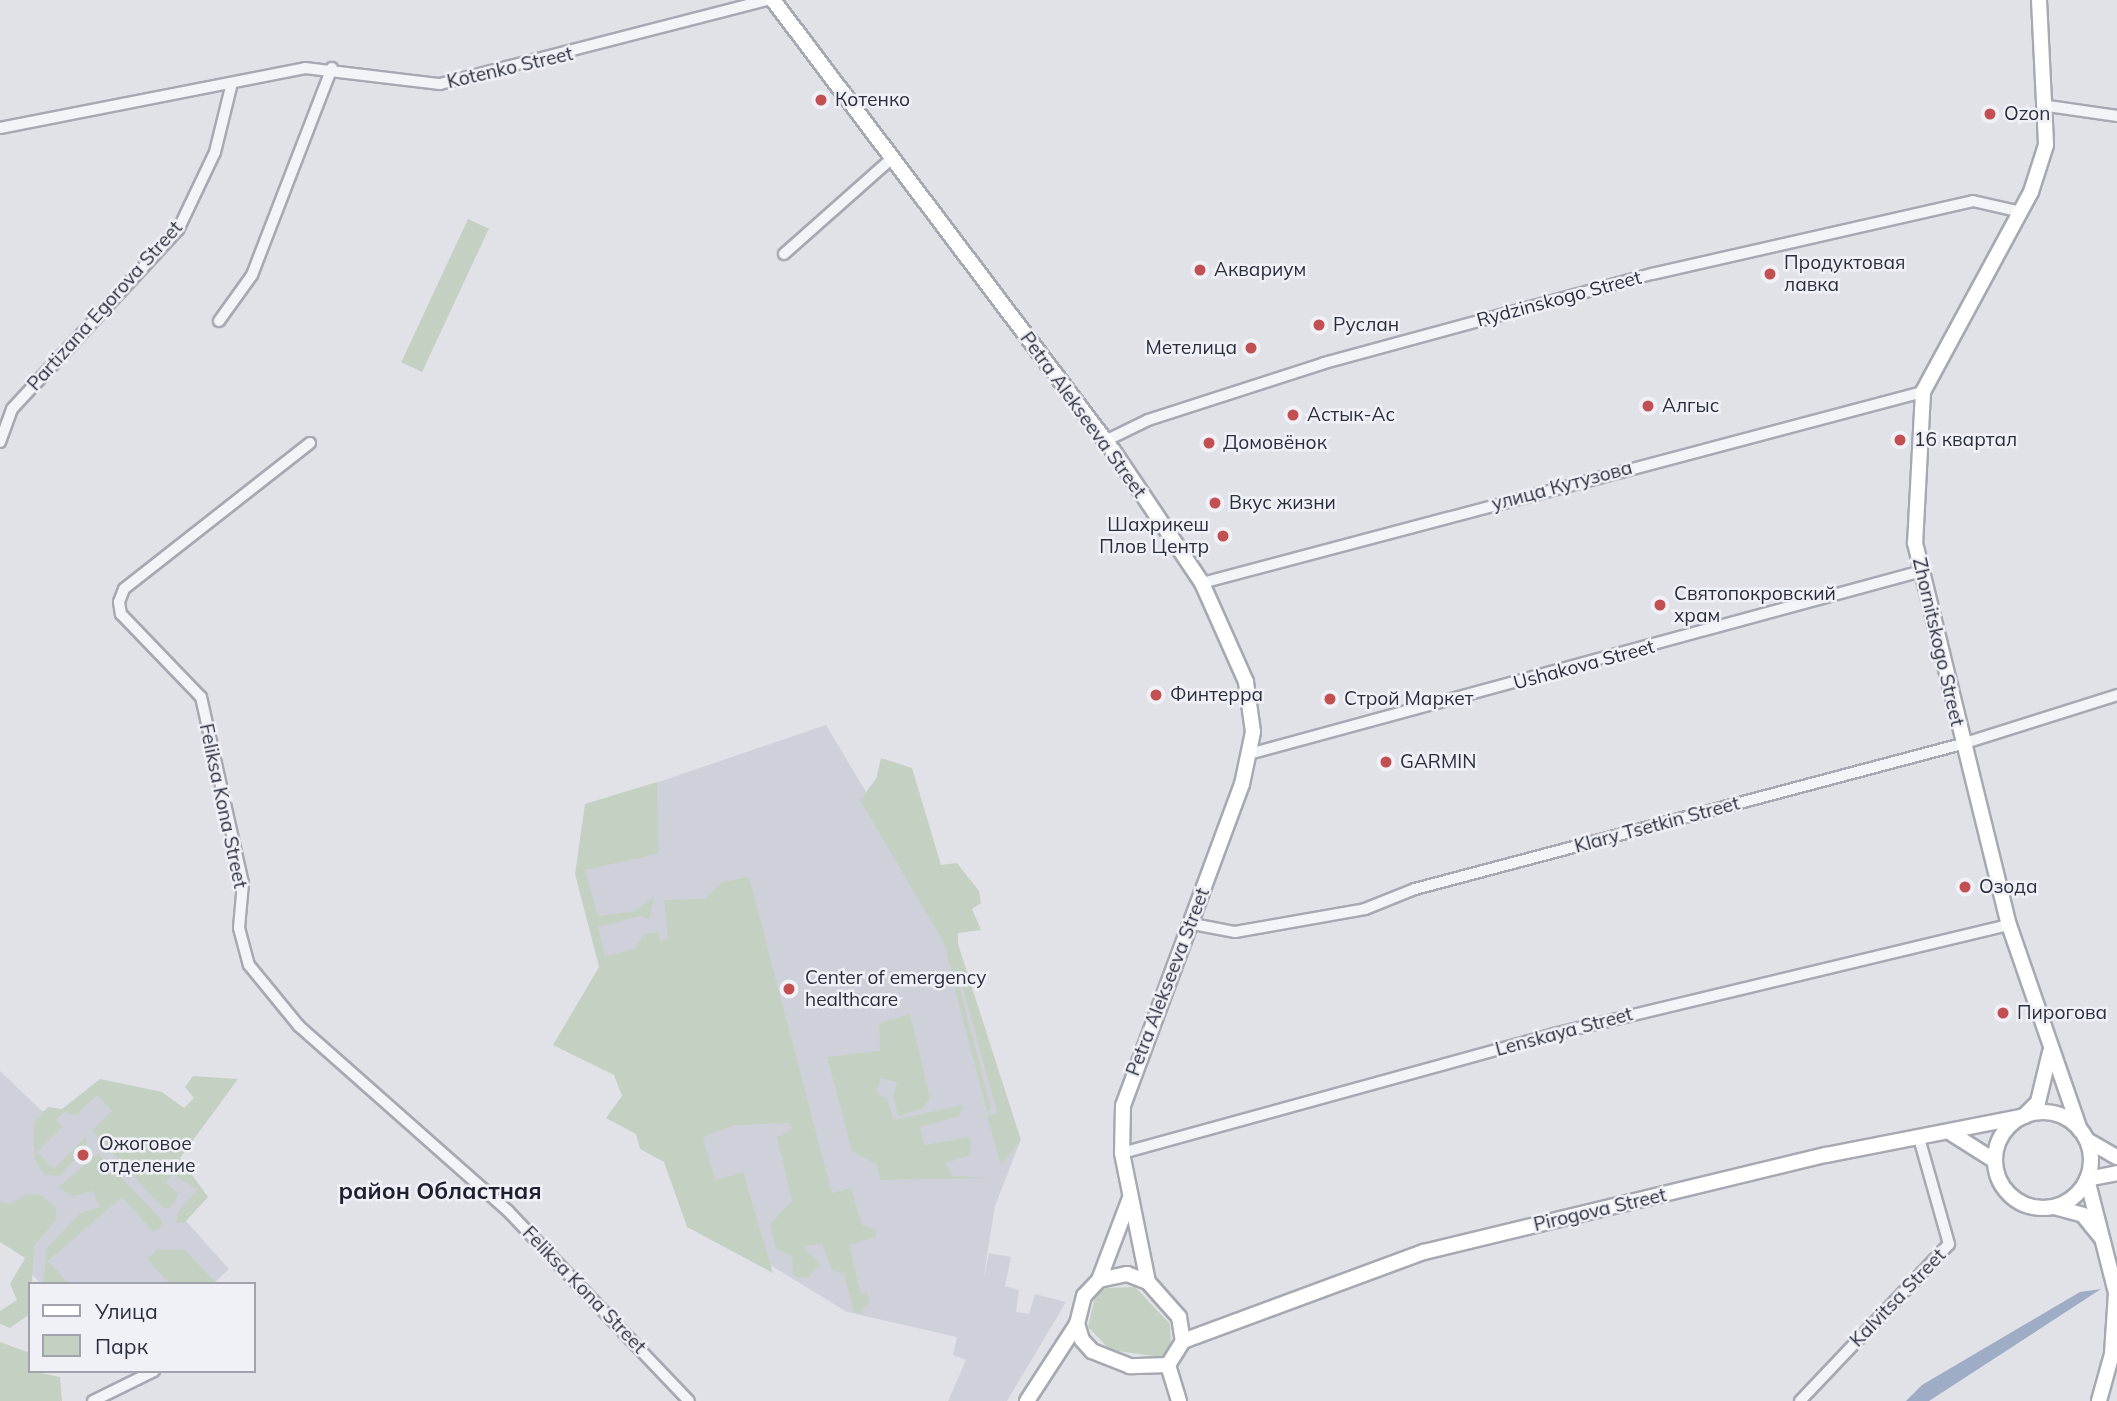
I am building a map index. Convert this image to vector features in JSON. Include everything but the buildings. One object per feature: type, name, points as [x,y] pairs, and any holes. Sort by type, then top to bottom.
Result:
[{"type":"street","name":"Kotenko Street","points":[[0,128],[231,87],[305,68],[332,68],[440,84],[767,0]]},
{"type":"street","name":"Petra Alekseeva Street","points":[[773,0],[890,160],[1105,441],[1202,583],[1246,682],[1249,754],[1193,924],[1131,1076],[1122,1153],[1148,1282]]},
{"type":"street","name":"Zhornitskogo Street","points":[[2039,0],[2048,106],[2040,170],[2021,212],[1923,392],[1915,472],[1918,572],[2009,925],[2050,1051],[2083,1135]]},
{"type":"street","points":[[219,321],[252,275],[332,68]]},
{"type":"street","name":"Partizana Egorova Street","points":[[0,442],[12,409],[178,230],[215,152],[231,87]]},
{"type":"street","points":[[2048,106],[2117,116]]},
{"type":"street","points":[[784,254],[890,160]]},
{"type":"street","name":"Rydzinskogo Street","points":[[1105,441],[1148,420],[1324,363],[1652,274],[1973,201],[2021,212]]},
{"type":"street","name":"улица Кутузова","points":[[1202,583],[1923,392]]},
{"type":"street","name":"Feliksa Kona Street","points":[[310,443],[167,553],[124,589],[120,602],[121,614],[201,697],[243,883],[239,928],[249,965],[299,1026],[508,1211],[689,1401]]},
{"type":"street","name":"Ushakova Street","points":[[1249,754],[1918,572]]},
{"type":"street","name":"Klary Tsetkin Street","points":[[1193,924],[1235,932],[1365,909],[1415,889],[1962,744],[2117,695]]},
{"type":"street","name":"Lenskaya Street","points":[[1122,1153],[1554,1034],[2009,925]]},
{"type":"street","points":[[2050,1051],[2038,1102],[2005,1131],[1995,1161],[2001,1183],[2017,1200],[2083,1214],[2105,1244]]},
{"type":"street","points":[[2024,1116],[2050,1113],[2117,1157]]},
{"type":"street","name":"Pirogova Street","points":[[1183,1341],[1205,1328],[1424,1252],[2024,1116]]},
{"type":"street","points":[[1950,1132],[1995,1161]]},
{"type":"street","points":[[2083,1135],[2087,1179],[2116,1293],[2116,1331],[2099,1401]]},
{"type":"street","name":"Kalvitsa Street","points":[[1800,1401],[1941,1255],[1949,1231],[1919,1138]]},
{"type":"street","points":[[2054,1207],[2073,1198],[2087,1179],[2117,1173]]},
{"type":"street","points":[[1027,1401],[1077,1324],[1079,1306],[1099,1280],[1130,1196]]},
{"type":"street","points":[[1099,1280],[1128,1274],[1148,1282],[1179,1317],[1205,1328]]},
{"type":"street","points":[[1058,1352],[1092,1351],[1148,1370],[1168,1365],[1183,1341],[1179,1317]]},
{"type":"street","points":[[1077,1324],[1092,1351]]},
{"type":"street","points":[[1168,1365],[1179,1401]]},
{"type":"street","points":[[93,1401],[149,1373]]},
{"type":"shaded area","name":"Center of emergency healthcare","points":[[826,725],[956,943],[1020,1142],[995,1206],[983,1281],[989,1253],[1011,1257],[1005,1286],[1019,1290],[1016,1312],[1029,1314],[1035,1294],[1066,1302],[1007,1401],[948,1401],[966,1360],[953,1355],[957,1337],[847,1312],[741,1247],[690,1226],[578,873],[588,806]]},
{"type":"shaded area","name":"Ожоговое отделение","points":[[0,1071],[42,1111],[63,1111],[102,1080],[204,1198],[184,1219],[229,1269],[215,1282],[39,1282],[24,1265],[29,1258],[0,1239]]},
{"type":"green space","points":[[468,219],[489,229],[422,372],[401,362]]},
{"type":"green space","points":[[881,758],[912,768],[941,865],[957,863],[979,891],[981,903],[972,909],[981,930],[958,933],[958,944],[1021,1140],[1001,1165],[987,1116],[997,1112],[961,981],[954,982],[944,943],[860,800],[876,779]]},
{"type":"green space","points":[[657,782],[658,854],[585,870],[598,916],[635,911],[654,897],[649,920],[641,916],[598,927],[605,956],[635,949],[643,935],[658,932],[660,941],[668,939],[664,900],[705,899],[722,882],[749,877],[832,1193],[851,1188],[862,1225],[875,1229],[876,1237],[849,1245],[861,1294],[867,1292],[869,1302],[861,1313],[854,1312],[844,1274],[832,1270],[822,1244],[803,1246],[820,1265],[807,1278],[793,1276],[792,1256],[776,1249],[770,1224],[792,1201],[777,1137],[792,1129],[789,1123],[735,1125],[703,1137],[715,1180],[743,1172],[773,1273],[687,1227],[664,1162],[640,1149],[636,1134],[606,1118],[622,1096],[614,1075],[553,1045],[599,967],[575,874],[585,804]]},
{"type":"green space","points":[[959,985],[991,1109],[987,1111],[954,986]]},
{"type":"green space","points":[[910,1014],[930,1098],[924,1108],[898,1116],[893,1097],[897,1082],[881,1078],[876,1093],[887,1098],[894,1120],[963,1105],[959,1116],[920,1127],[924,1145],[970,1137],[970,1155],[946,1163],[952,1176],[987,1178],[880,1180],[877,1165],[852,1151],[827,1057],[880,1051],[879,1023]]},
{"type":"green space","points":[[193,1076],[238,1079],[180,1158],[208,1197],[185,1222],[176,1223],[178,1212],[197,1190],[173,1174],[166,1182],[179,1195],[169,1209],[162,1207],[92,1131],[112,1111],[97,1095],[76,1115],[64,1112],[56,1120],[63,1126],[37,1152],[54,1169],[86,1137],[86,1148],[59,1176],[44,1175],[34,1158],[34,1122],[48,1107],[62,1109],[100,1079],[162,1092],[184,1108],[194,1098],[185,1087]]},
{"type":"green space","points":[[98,1153],[162,1220],[161,1227],[153,1232],[122,1197],[48,1261],[67,1282],[43,1282],[47,1248],[80,1213],[100,1207],[93,1191],[73,1196],[58,1188]]},
{"type":"green space","points":[[27,1194],[41,1195],[56,1207],[56,1220],[34,1246],[32,1282],[28,1282],[28,1315],[10,1328],[0,1324],[0,1311],[17,1300],[10,1284],[25,1258],[0,1242],[0,1201],[10,1204]]},
{"type":"green space","points":[[158,1249],[185,1250],[215,1282],[168,1282],[147,1259]]},
{"type":"green space","points":[[1135,1287],[1170,1324],[1171,1348],[1162,1357],[1110,1350],[1088,1327],[1095,1297],[1106,1288]]},
{"type":"green space","points":[[0,1342],[28,1352],[28,1373],[60,1377],[62,1401],[0,1401]]},
{"type":"water","points":[[2101,1289],[1929,1401],[1906,1401],[1922,1385],[2080,1292]]},
{"type":"place","name":"Котенко","points":[[821,100]]},
{"type":"place","name":"Ozon","points":[[1990,114]]},
{"type":"place","name":"Аквариум","points":[[1200,270]]},
{"type":"place","name":"Продуктовая лавка","points":[[1770,274]]},
{"type":"place","name":"Руслан","points":[[1319,325]]},
{"type":"place","name":"Метелица","points":[[1251,348]]},
{"type":"place","name":"Алгыс","points":[[1648,406]]},
{"type":"place","name":"Астык-Ас","points":[[1293,415]]},
{"type":"place","name":"16 квартал","points":[[1900,440]]},
{"type":"place","name":"Домовёнок","points":[[1209,443]]},
{"type":"place","name":"Вкус жизни","points":[[1215,503]]},
{"type":"place","name":"Шахрикеш Плов Центр","points":[[1223,536]]},
{"type":"place","name":"Святопокровский храм","points":[[1660,605]]},
{"type":"place","name":"Финтерра","points":[[1156,695]]},
{"type":"place","name":"Строй Маркет","points":[[1330,699]]},
{"type":"place","name":"GARMIN","points":[[1386,762]]},
{"type":"place","name":"Озода","points":[[1965,887]]},
{"type":"place","name":"Center of emergency healthcare","points":[[789,989]]},
{"type":"place","name":"Пирогова","points":[[2003,1013]]},
{"type":"place","name":"Ожоговое отделение","points":[[83,1155]]},
{"type":"district","name":"район Областная","points":[[440,1191]]}]
